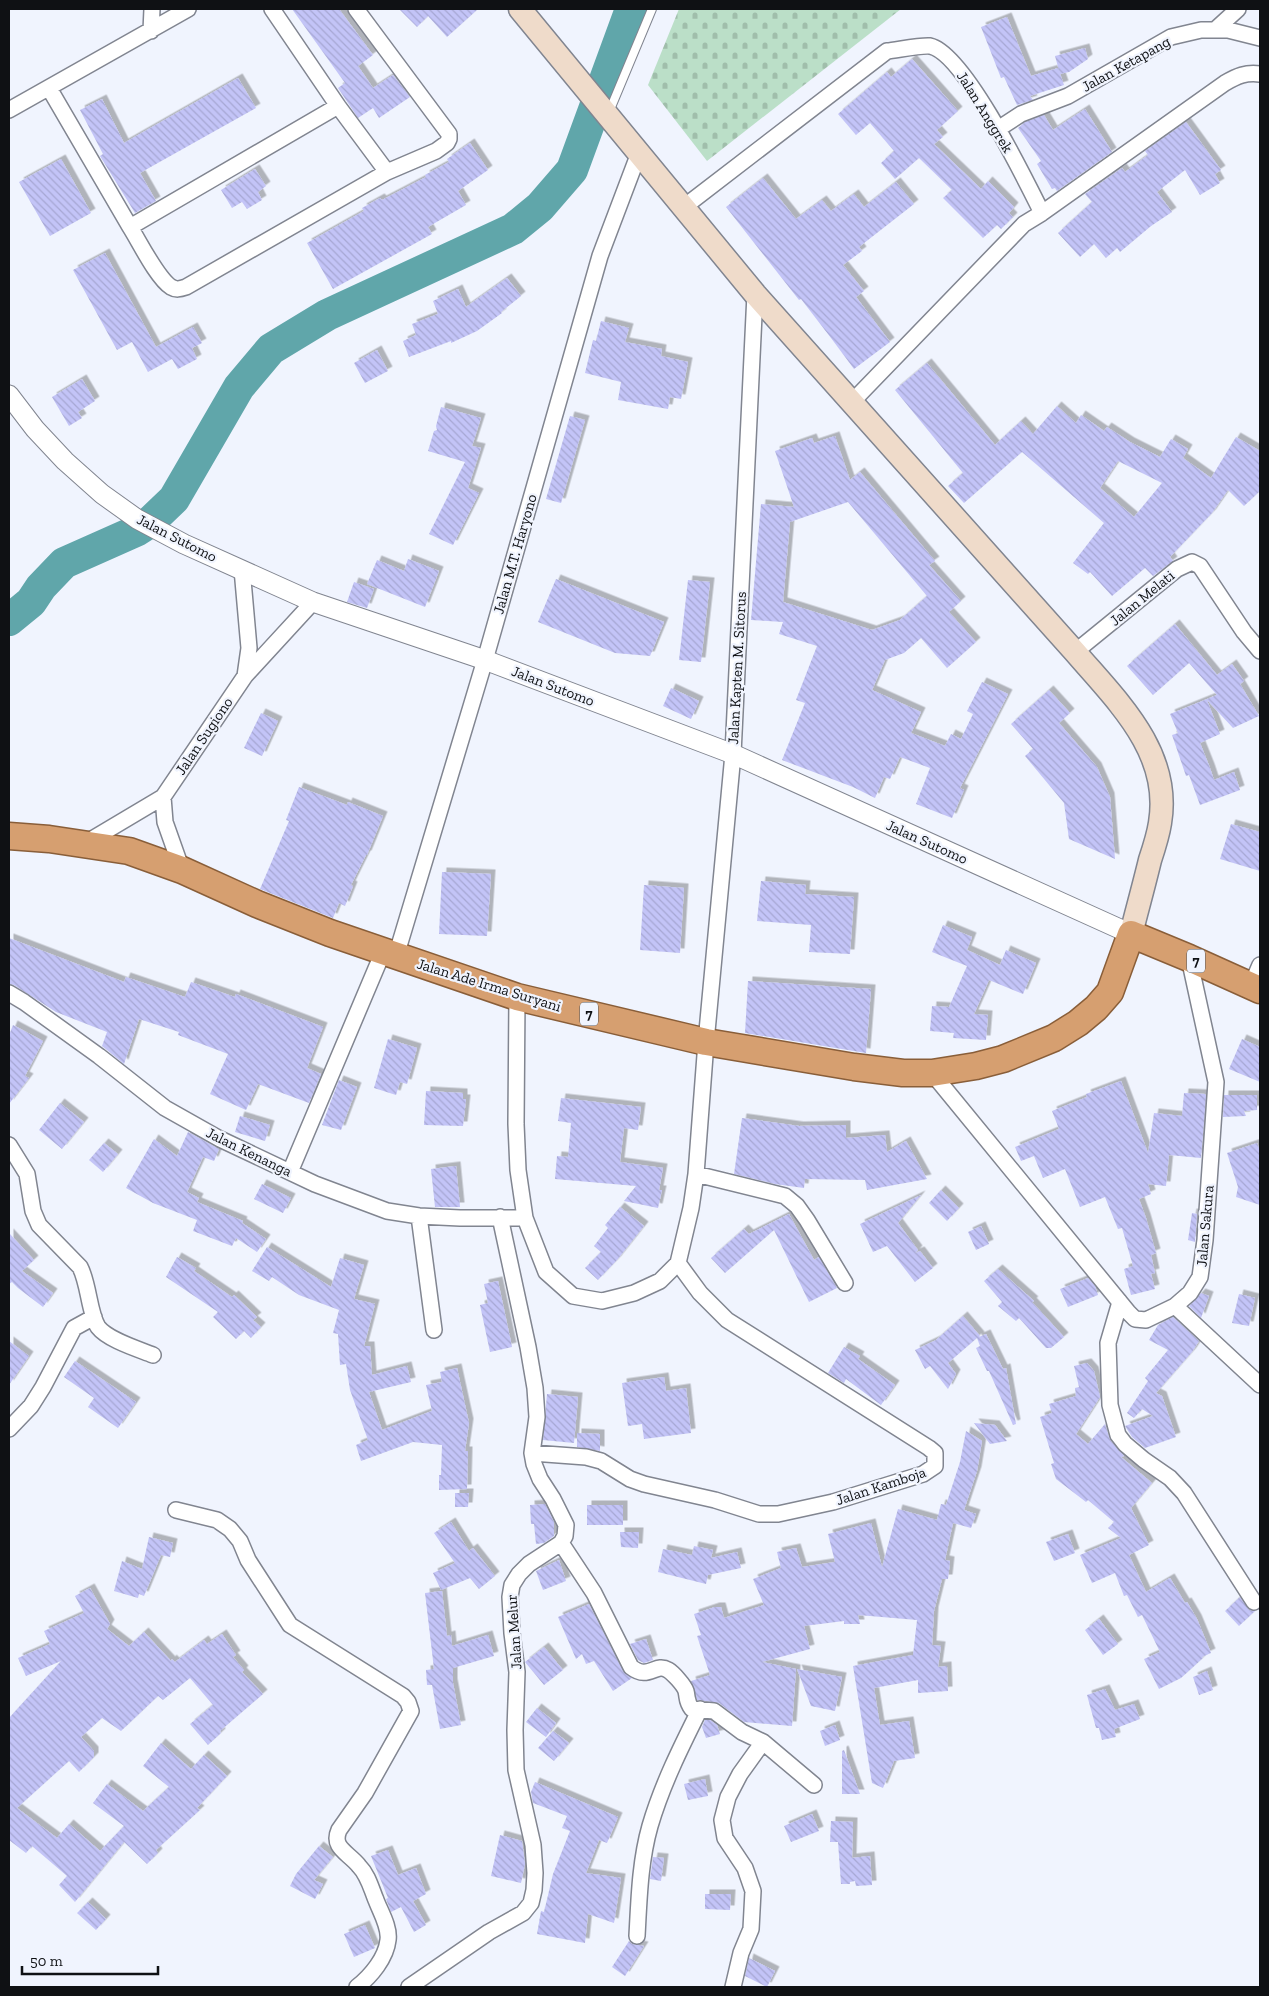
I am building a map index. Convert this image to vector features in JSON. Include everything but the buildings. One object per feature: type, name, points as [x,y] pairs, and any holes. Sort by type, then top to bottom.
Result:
[{"type":"highway","name":"Jalan Ade Irma Suryani","points":[[9,836],[129,851],[182,870],[256,904],[390,954],[517,996],[706,1042],[854,1067],[903,1072],[932,1073],[976,1066],[1003,1059],[1054,1038],[1078,1023],[1096,1008],[1110,992],[1131,934]]},
{"type":"highway","name":"7","points":[[1131,934],[1189,958],[1257,981]]},
{"type":"main road","points":[[525,15],[755,294],[1075,652],[1125,710],[1146,741],[1157,773],[1160,794],[1160,822],[1131,934]]},
{"type":"street","points":[[151,31],[152,9]]},
{"type":"street","points":[[9,110],[188,9]]},
{"type":"street","points":[[272,9],[338,106],[387,172]]},
{"type":"street","points":[[49,88],[163,280],[171,287],[178,289],[186,287],[387,172],[436,151],[450,139],[449,134],[356,9]]},
{"type":"street","points":[[1210,30],[1228,9]]},
{"type":"street","points":[[1210,30],[1238,9]]},
{"type":"street","name":"Jalan Ketapang","points":[[998,129],[1021,114],[1068,96],[1171,37],[1210,30],[1228,30],[1260,38]]},
{"type":"street","name":"Jalan Anggrek","points":[[684,207],[888,51],[930,46],[945,54],[958,68],[998,129],[1042,214]]},
{"type":"street","points":[[851,403],[1024,224],[1042,214],[1225,83],[1238,75],[1251,72],[1260,74]]},
{"type":"street","points":[[130,227],[338,106]]},
{"type":"street","name":"Jalan M.T. Haryono","points":[[290,1172],[390,954],[485,660],[600,256],[639,153]]},
{"type":"street","name":"Jalan Kapten M. Sitorus","points":[[678,1263],[691,1208],[696,1174],[706,1042],[733,754],[755,294]]},
{"type":"street","name":"Jalan Sutomo","points":[[9,398],[65,461],[102,494],[153,529],[313,602],[485,660],[733,754],[1131,934]]},
{"type":"street","name":"Jalan Melati","points":[[1075,652],[1176,569],[1192,562],[1200,566],[1244,632],[1260,651]]},
{"type":"street","name":"Jalan Sugiono","points":[[242,569],[249,648],[245,676]]},
{"type":"street","name":"Jalan Sugiono","points":[[83,844],[163,797],[245,676],[313,602]]},
{"type":"street","points":[[163,797],[165,822],[182,870]]},
{"type":"street","name":"Jalan Sakura","points":[[932,1073],[1120,1302],[1135,1319],[1146,1320],[1175,1306],[1190,1293],[1200,1277],[1205,1240],[1216,1082],[1189,958]]},
{"type":"street","name":"Jalan Kenanga","points":[[9,993],[99,1056],[165,1108],[220,1139],[315,1184],[387,1211],[419,1216],[525,1218]]},
{"type":"street","points":[[517,996],[516,1124],[518,1170],[525,1218],[546,1272],[573,1296],[602,1300],[634,1293],[660,1280],[678,1263]]},
{"type":"street","points":[[9,1145],[27,1174],[33,1211],[39,1225],[80,1267],[84,1275],[98,1326],[105,1333],[153,1355]]},
{"type":"street","points":[[696,1174],[785,1196],[797,1206],[807,1220],[845,1283]]},
{"type":"street","points":[[419,1216],[434,1330]]},
{"type":"street","points":[[500,1217],[535,1388],[537,1417],[532,1452],[540,1479],[554,1499],[566,1525],[565,1536],[560,1543],[594,1593],[631,1667],[637,1672],[646,1673],[661,1668],[669,1671],[686,1690],[686,1701],[692,1709],[714,1711],[742,1732],[762,1742],[814,1785]]},
{"type":"street","name":"Jalan Kamboja","points":[[532,1452],[601,1460],[630,1479],[644,1484],[715,1500],[738,1509],[760,1514],[778,1514],[834,1502],[923,1474],[935,1466],[935,1454],[929,1448],[727,1320],[700,1293],[678,1263]]},
{"type":"street","points":[[1120,1302],[1108,1344],[1110,1405],[1118,1435],[1125,1444],[1170,1478],[1184,1493],[1254,1602]]},
{"type":"street","points":[[1175,1306],[1260,1385]]},
{"type":"street","points":[[9,1429],[31,1406],[74,1328],[94,1317]]},
{"type":"street","points":[[176,1510],[217,1520],[230,1529],[240,1541],[248,1560],[290,1625],[403,1696],[410,1707],[411,1711],[366,1793],[336,1836],[339,1847],[359,1865],[366,1875],[387,1927],[389,1939],[372,1973],[357,1987]]},
{"type":"street","name":"Jalan Melur","points":[[410,1987],[489,1932],[523,1913],[531,1903],[535,1873],[533,1845],[516,1770],[517,1672],[510,1597],[512,1585],[519,1574],[529,1564],[560,1543]]},
{"type":"street","points":[[637,1936],[643,1858],[650,1826],[672,1767],[700,1710]]},
{"type":"street","points":[[733,1987],[741,1953],[751,1929],[753,1891],[746,1868],[725,1838],[722,1820],[728,1797],[762,1742]]},
{"type":"lane","points":[[604,112],[652,9]]},
{"type":"green space","points":[[679,9],[901,9],[707,161],[648,85]]},
{"type":"waterway","points":[[9,620],[31,602],[41,587],[64,563],[136,531],[150,522],[174,499],[239,387],[271,349],[327,315],[513,229],[540,207],[572,170],[631,9]]}]
